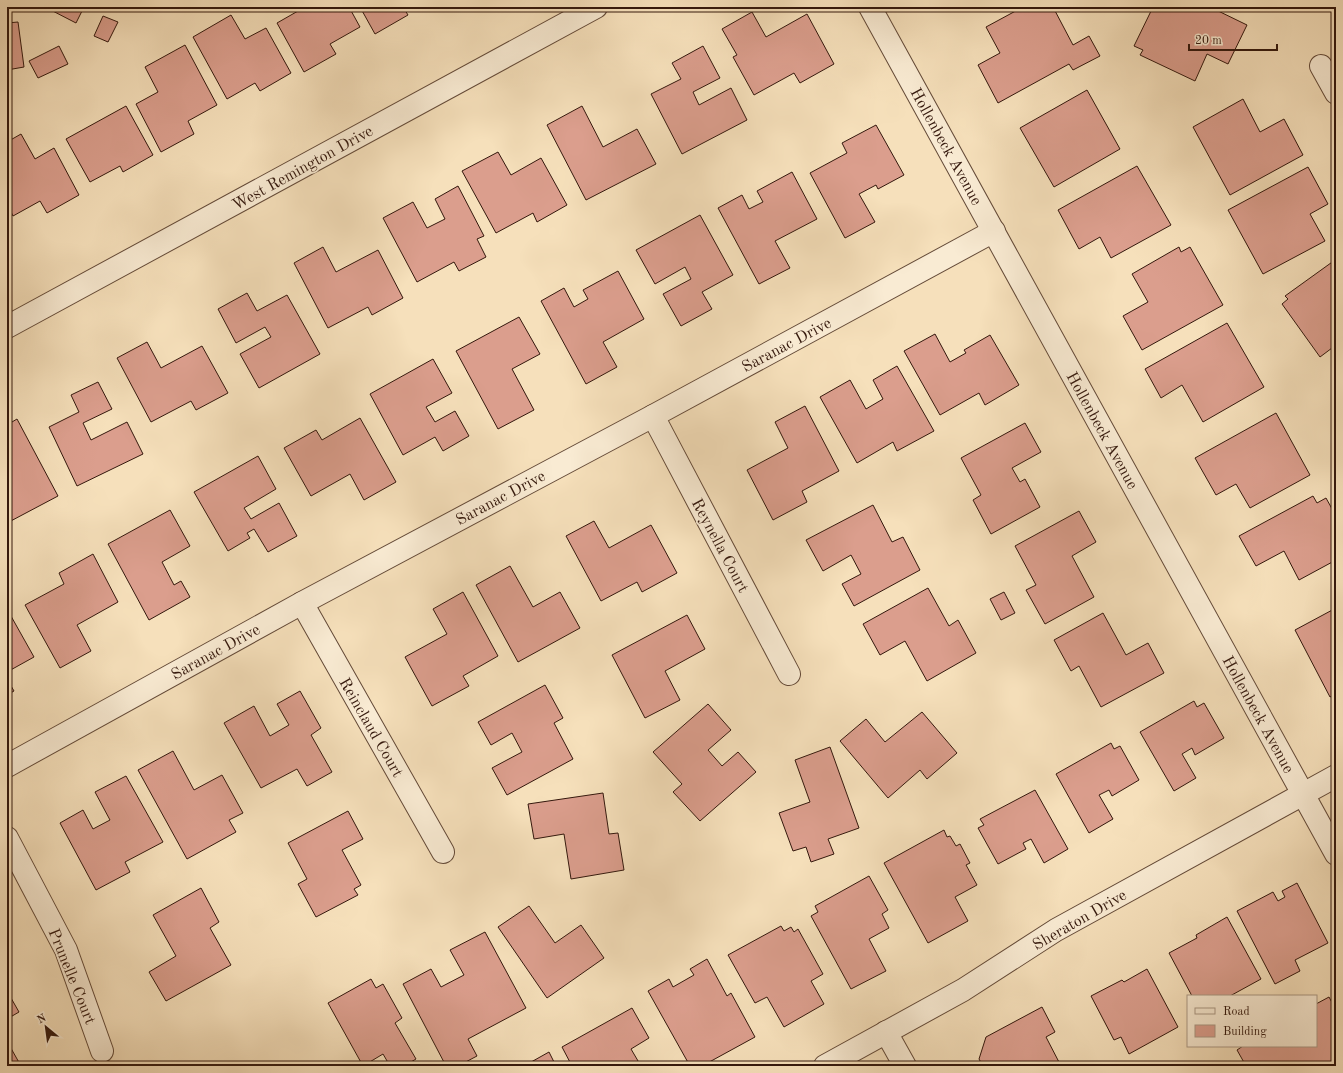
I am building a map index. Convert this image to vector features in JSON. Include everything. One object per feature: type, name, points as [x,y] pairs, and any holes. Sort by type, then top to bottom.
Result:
[{"type":"street","name":"West Remington Drive","points":[[7,327],[596,7]]},
{"type":"street","name":"Hollenbeck Avenue","points":[[870,7],[1336,854]]},
{"type":"street","points":[[1321,66],[1336,93]]},
{"type":"street","name":"Saranac Drive","points":[[7,766],[302,603],[653,416],[994,231]]},
{"type":"street","name":"Reynella Court","points":[[653,416],[789,674]]},
{"type":"street","name":"Reinclaud Court","points":[[302,603],[443,852]]},
{"type":"street","name":"Sheraton Drive","points":[[825,1066],[963,990],[1056,930],[1336,776]]},
{"type":"street","name":"Prunelle Court","points":[[7,838],[66,950],[102,1051]]},
{"type":"street","points":[[886,1032],[905,1066]]},
{"type":"building","points":[[45,7],[84,7],[76,23]]},
{"type":"building","points":[[305,7],[349,7],[360,27],[330,44],[336,54],[304,72],[277,23]]},
{"type":"building","points":[[360,7],[403,7],[408,15],[375,34]]},
{"type":"building","points":[[1023,7],[1053,7],[1073,45],[1089,36],[1100,56],[1073,70],[1069,64],[998,103],[978,65],[1000,53],[986,27]]},
{"type":"building","points":[[1153,7],[1210,7],[1247,25],[1228,64],[1207,54],[1195,81],[1140,55],[1143,50],[1134,46]]},
{"type":"building","points":[[752,12],[766,37],[807,14],[834,64],[800,83],[794,73],[754,95],[733,57],[737,55],[722,29]]},
{"type":"building","points":[[231,15],[245,39],[266,28],[291,73],[260,91],[255,83],[227,99],[193,37]]},
{"type":"building","points":[[103,16],[118,22],[108,42],[94,36]]},
{"type":"building","points":[[18,22],[24,67],[7,70],[7,23]]},
{"type":"building","points":[[185,45],[217,105],[188,121],[194,134],[161,152],[136,104],[158,92],[145,67]]},
{"type":"building","points":[[59,46],[68,64],[38,78],[29,61]]},
{"type":"building","points":[[703,46],[720,78],[693,92],[699,105],[731,88],[747,120],[682,154],[651,94],[681,79],[672,63]]},
{"type":"building","points":[[1087,90],[1120,149],[1054,187],[1020,128]]},
{"type":"building","points":[[1243,99],[1260,132],[1284,119],[1303,155],[1230,195],[1193,127]]},
{"type":"building","points":[[126,106],[153,155],[123,172],[120,166],[90,182],[66,139]]},
{"type":"building","points":[[582,106],[603,147],[637,129],[656,164],[586,200],[547,125]]},
{"type":"building","points":[[876,125],[904,175],[878,189],[876,185],[859,194],[875,222],[845,238],[810,173],[847,153],[842,143]]},
{"type":"building","points":[[21,134],[35,159],[54,148],[79,195],[47,213],[40,201],[13,216],[7,204],[7,142]]},
{"type":"building","points":[[498,152],[511,175],[541,158],[567,205],[537,222],[533,213],[496,233],[462,171]]},
{"type":"building","points":[[1137,166],[1171,225],[1111,258],[1100,237],[1079,249],[1058,210]]},
{"type":"building","points":[[1308,167],[1328,204],[1310,214],[1325,241],[1263,274],[1228,210]]},
{"type":"building","points":[[792,172],[817,219],[775,241],[790,268],[759,284],[718,208],[742,195],[749,209],[763,202],[757,191]]},
{"type":"building","points":[[458,186],[484,236],[477,239],[486,257],[459,271],[454,262],[417,282],[383,218],[413,202],[427,228],[445,219],[435,199]]},
{"type":"building","points":[[700,215],[733,275],[702,292],[712,309],[681,326],[663,294],[691,279],[685,267],[655,284],[636,250]]},
{"type":"building","points":[[323,247],[336,272],[378,250],[403,298],[372,315],[368,307],[328,328],[294,263]]},
{"type":"building","points":[[1179,247],[1181,252],[1190,247],[1223,305],[1142,350],[1123,316],[1148,302],[1132,274]]},
{"type":"building","points":[[1335,260],[1336,345],[1320,357],[1282,304],[1288,299],[1285,296]]},
{"type":"building","points":[[618,271],[644,319],[603,342],[617,367],[586,384],[541,301],[564,288],[574,307],[588,299],[583,290]]},
{"type":"building","points":[[247,293],[257,311],[287,295],[320,354],[259,388],[240,354],[271,337],[265,327],[236,343],[218,309]]},
{"type":"building","points":[[519,317],[540,354],[512,369],[534,410],[498,429],[456,351]]},
{"type":"building","points":[[1227,323],[1264,387],[1203,422],[1182,385],[1161,398],[1145,369]]},
{"type":"building","points":[[935,334],[950,362],[966,353],[964,350],[990,335],[1019,385],[985,405],[979,393],[940,415],[904,351]]},
{"type":"building","points":[[147,342],[161,368],[202,346],[228,393],[196,410],[191,401],[151,422],[117,358]]},
{"type":"building","points":[[433,359],[452,393],[426,407],[435,422],[455,411],[469,436],[443,451],[435,437],[403,455],[370,394]]},
{"type":"building","points":[[897,366],[934,431],[897,451],[893,442],[857,463],[820,397],[850,380],[866,409],[883,399],[873,380]]},
{"type":"building","points":[[98,382],[112,409],[83,423],[91,440],[127,422],[143,454],[77,486],[49,427],[79,412],[71,395]]},
{"type":"building","points":[[805,406],[839,471],[802,491],[807,502],[773,520],[747,470],[788,448],[775,422]]},
{"type":"building","points":[[1276,413],[1310,475],[1250,508],[1236,484],[1216,495],[1195,458]]},
{"type":"building","points":[[360,418],[396,482],[364,500],[350,474],[311,496],[284,448],[316,430],[322,440]]},
{"type":"building","points":[[17,419],[58,496],[7,523],[7,425]]},
{"type":"building","points":[[1025,423],[1041,452],[1012,468],[1020,482],[1025,479],[1040,507],[991,534],[973,500],[981,495],[961,458]]},
{"type":"building","points":[[258,456],[276,489],[244,508],[251,519],[279,503],[297,536],[268,552],[254,529],[247,533],[250,538],[228,551],[194,492]]},
{"type":"building","points":[[1313,496],[1317,503],[1326,498],[1336,516],[1336,560],[1299,580],[1284,551],[1256,566],[1239,536]]},
{"type":"building","points":[[873,505],[892,542],[903,537],[920,570],[854,606],[842,584],[861,574],[851,555],[823,571],[806,540]]},
{"type":"building","points":[[170,510],[190,546],[162,562],[174,585],[181,581],[190,597],[149,620],[108,544]]},
{"type":"building","points":[[1079,511],[1096,542],[1072,556],[1094,597],[1045,624],[1026,590],[1036,585],[1015,546]]},
{"type":"building","points":[[594,521],[609,548],[651,525],[677,573],[642,592],[637,582],[601,601],[566,536]]},
{"type":"building","points":[[93,554],[118,602],[77,625],[91,651],[60,668],[25,605],[64,584],[59,573]]},
{"type":"building","points":[[510,566],[533,607],[560,592],[580,628],[518,662],[476,585]]},
{"type":"building","points":[[928,588],[949,626],[958,620],[976,653],[927,681],[905,641],[880,655],[863,624]]},
{"type":"building","points":[[463,592],[498,656],[463,676],[469,686],[432,706],[405,657],[447,634],[433,609]]},
{"type":"building","points":[[1004,592],[1015,613],[1001,620],[990,599]]},
{"type":"building","points":[[1336,608],[1336,694],[1330,697],[1295,630]]},
{"type":"building","points":[[7,609],[34,657],[7,672]]},
{"type":"building","points":[[1103,613],[1126,655],[1148,643],[1164,673],[1101,707],[1079,666],[1071,671],[1054,640]]},
{"type":"building","points":[[687,615],[705,649],[665,671],[680,700],[645,718],[612,655]]},
{"type":"building","points":[[7,679],[14,691],[7,695]]},
{"type":"building","points":[[545,685],[563,718],[554,723],[573,759],[507,795],[492,768],[522,752],[512,733],[491,745],[478,722]]},
{"type":"building","points":[[300,691],[321,728],[311,735],[332,772],[307,786],[297,769],[261,788],[224,723],[254,706],[270,736],[289,725],[277,704]]},
{"type":"building","points":[[1194,701],[1197,707],[1204,703],[1224,738],[1195,755],[1192,748],[1182,754],[1196,778],[1174,791],[1140,732]]},
{"type":"building","points":[[708,704],[731,730],[708,750],[722,766],[738,752],[756,772],[700,821],[673,792],[682,784],[653,752]]},
{"type":"building","points":[[922,712],[957,753],[927,779],[920,770],[888,798],[840,741],[866,719],[885,742]]},
{"type":"building","points":[[1111,743],[1114,749],[1120,746],[1139,780],[1112,796],[1109,790],[1099,795],[1113,819],[1089,833],[1056,774]]},
{"type":"building","points":[[830,747],[859,828],[828,839],[834,854],[811,862],[806,847],[793,851],[779,813],[810,802],[795,760]]},
{"type":"building","points":[[173,751],[194,790],[222,775],[243,813],[229,820],[236,832],[187,859],[138,770]]},
{"type":"building","points":[[126,776],[163,842],[125,862],[130,872],[96,890],[60,823],[83,810],[93,829],[110,820],[95,792]]},
{"type":"building","points":[[1035,790],[1068,849],[1044,863],[1031,839],[1023,843],[1026,849],[998,864],[978,828],[984,825],[980,819]]},
{"type":"building","points":[[603,793],[609,834],[618,833],[624,870],[571,879],[564,834],[534,839],[528,804]]},
{"type":"building","points":[[348,811],[363,839],[342,850],[361,885],[354,889],[358,895],[316,917],[298,884],[307,879],[288,843]]},
{"type":"building","points":[[944,830],[947,837],[950,836],[956,846],[960,844],[970,863],[966,865],[977,885],[955,897],[968,921],[928,943],[884,863]]},
{"type":"building","points":[[869,876],[888,910],[882,914],[889,928],[869,939],[886,971],[851,989],[811,916],[818,912],[815,906]]},
{"type":"building","points":[[1297,883],[1328,943],[1295,960],[1300,971],[1275,984],[1237,911],[1273,892],[1278,901],[1285,897],[1282,891]]},
{"type":"building","points":[[201,888],[219,922],[210,928],[231,965],[166,1001],[149,972],[176,956],[153,915]]},
{"type":"building","points":[[529,906],[555,943],[581,925],[604,958],[547,998],[498,927]]},
{"type":"building","points":[[1227,917],[1261,979],[1232,995],[1191,995],[1169,953],[1197,938],[1196,935]]},
{"type":"building","points":[[781,926],[784,931],[791,927],[794,932],[798,929],[823,974],[811,981],[824,1004],[784,1027],[767,997],[755,1003],[728,955]]},
{"type":"building","points":[[485,932],[526,1008],[468,1039],[477,1056],[458,1066],[446,1066],[403,984],[431,969],[441,987],[464,975],[450,950]]},
{"type":"building","points":[[707,959],[727,996],[731,993],[755,1037],[702,1066],[690,1066],[648,991],[669,979],[673,987],[694,975],[690,969]]},
{"type":"building","points":[[1147,969],[1178,1027],[1129,1054],[1121,1037],[1114,1040],[1091,996],[1122,980],[1124,982]]},
{"type":"building","points":[[371,979],[376,988],[383,984],[402,1018],[395,1023],[416,1059],[404,1066],[390,1066],[383,1054],[363,1066],[328,1003]]},
{"type":"building","points":[[7,991],[19,1012],[7,1019]]},
{"type":"building","points":[[1329,997],[1336,1010],[1336,1048],[1333,1050],[1336,1054],[1336,1066],[1246,1066],[1237,1050],[1242,1047],[1317,1047],[1317,1003]]},
{"type":"building","points":[[1042,1007],[1055,1032],[1046,1037],[1061,1066],[983,1066],[979,1059],[986,1037]]},
{"type":"building","points":[[632,1008],[649,1038],[631,1049],[641,1066],[572,1066],[562,1047]]},
{"type":"building","points":[[8,1043],[21,1066],[7,1066]]},
{"type":"building","points":[[549,1052],[556,1066],[524,1066]]}]
